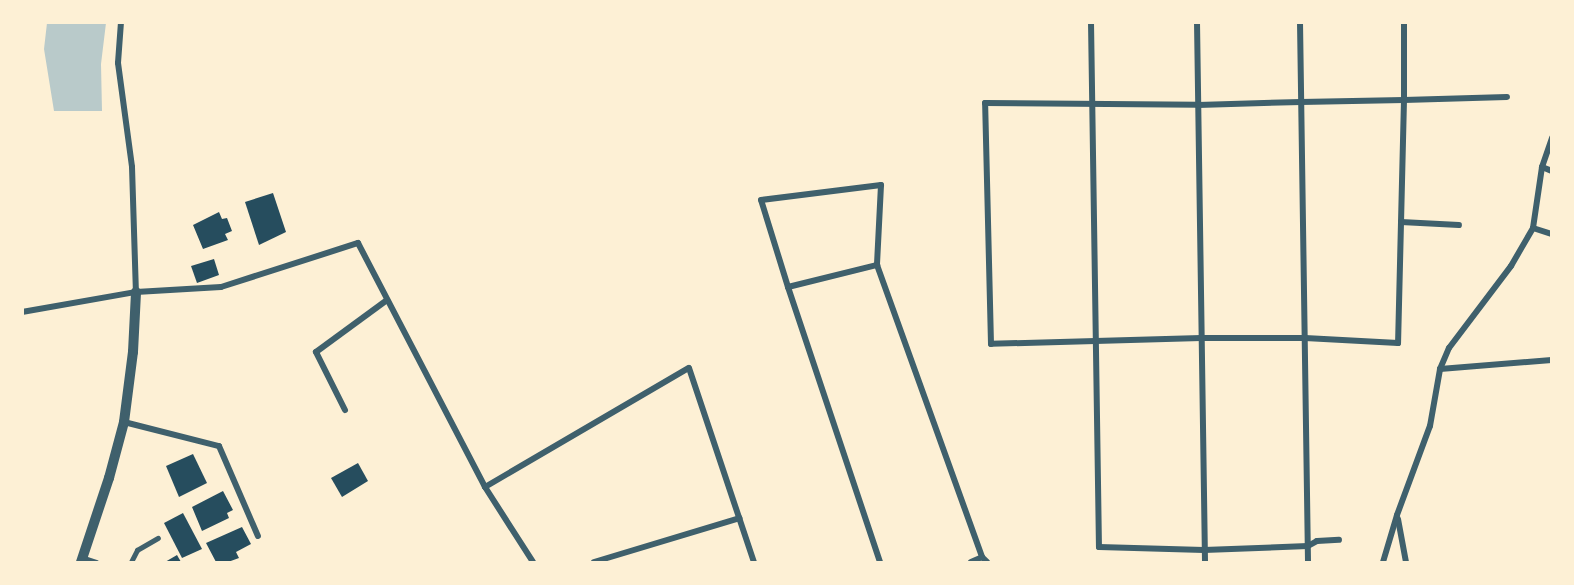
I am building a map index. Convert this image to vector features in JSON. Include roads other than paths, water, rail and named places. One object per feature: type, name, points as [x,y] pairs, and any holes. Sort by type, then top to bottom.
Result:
[{"type":"street","points":[[82,560],[109,478],[124,422],[133,352],[136,292],[132,167],[118,63],[121,22]]},
{"type":"street","points":[[1091,22],[1100,548],[1204,550],[1308,546],[1317,541],[1339,540]]},
{"type":"street","points":[[1197,22],[1204,562]]},
{"type":"street","points":[[1300,22],[1308,562]]},
{"type":"street","points":[[1404,22],[1404,100],[1398,343],[1305,338],[1202,338],[991,344],[985,103],[1198,105],[1301,102],[1404,100],[1507,97]]},
{"type":"street","points":[[1383,562],[1397,515],[1430,426],[1440,369],[1449,348],[1511,266],[1533,228],[1542,167],[1551,138]]},
{"type":"street","points":[[1542,167],[1551,171]]},
{"type":"street","points":[[880,562],[761,200],[881,185],[877,265],[982,556],[987,562]]},
{"type":"street","points":[[1401,222],[1459,225]]},
{"type":"street","points":[[1533,228],[1551,234]]},
{"type":"street","points":[[22,312],[136,292],[222,287],[358,243],[485,487],[533,562]]},
{"type":"street","points":[[788,287],[877,265]]},
{"type":"street","points":[[345,410],[316,352],[387,300]]},
{"type":"street","points":[[1440,369],[1551,360]]},
{"type":"street","points":[[485,487],[689,368],[754,562]]},
{"type":"street","points":[[124,422],[219,446],[258,536]]},
{"type":"street","points":[[1397,515],[1406,562]]},
{"type":"street","points":[[594,562],[740,518]]},
{"type":"street","points":[[971,562],[982,556]]},
{"type":"lane","points":[[131,562],[137,550],[158,538]]},
{"type":"lane","points":[[82,560],[96,562]]}]
